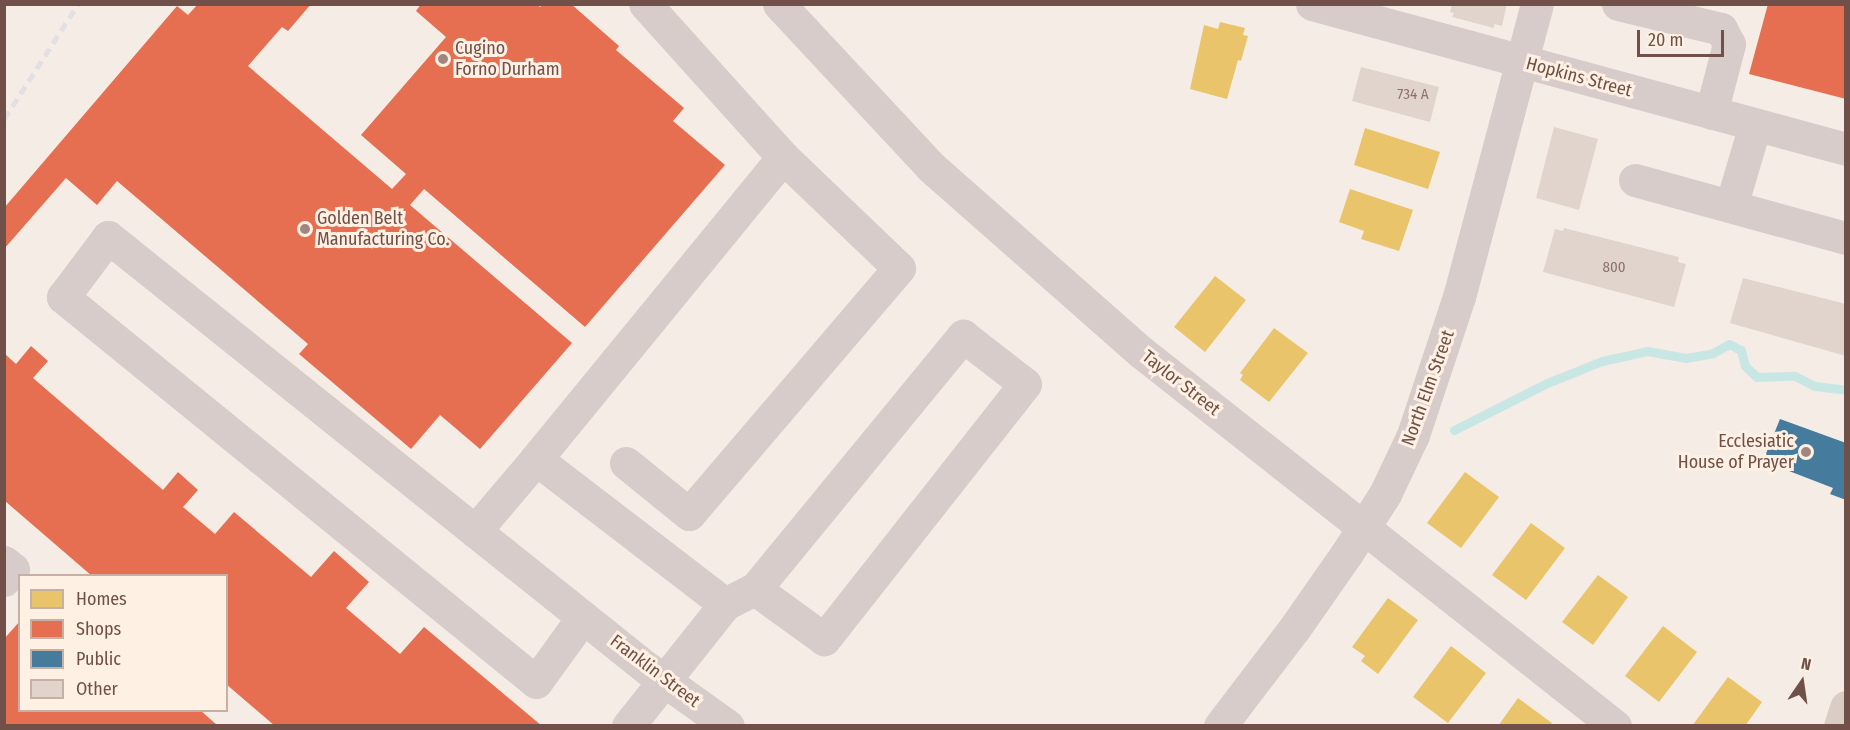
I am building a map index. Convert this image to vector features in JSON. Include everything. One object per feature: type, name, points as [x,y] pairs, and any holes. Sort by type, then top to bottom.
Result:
[{"type":"main road","points":[[1840,726],[1845,707]]},
{"type":"street","points":[[626,463],[689,514],[899,268],[783,157],[645,4]]},
{"type":"street","name":"Taylor Street","points":[[779,4],[940,175],[1141,352],[1616,726]]},
{"type":"street","name":"Hopkins Street","points":[[1312,4],[1845,149]]},
{"type":"street","name":"North Elm Street","points":[[1220,726],[1294,629],[1363,527],[1384,494],[1409,443],[1447,340],[1537,4]]},
{"type":"street","points":[[1618,4],[1721,30],[1729,44],[1712,113]]},
{"type":"street","points":[[1731,206],[1755,124]]},
{"type":"street","points":[[475,531],[783,157]]},
{"type":"street","points":[[1635,180],[1845,237]]},
{"type":"street","name":"Franklin Street","points":[[583,617],[536,682],[63,297],[108,237],[583,617],[728,726]]},
{"type":"street","points":[[628,726],[725,604],[755,589],[963,336],[1025,384],[824,639],[755,589]]},
{"type":"street","points":[[536,459],[725,604]]},
{"type":"street","points":[[4,562],[13,569],[4,580]]},
{"type":"building: Homes","points":[[1220,22],[1245,28],[1243,35],[1248,36],[1241,61],[1238,60],[1227,99],[1190,89],[1204,25],[1218,29]]},
{"type":"building: Homes","points":[[1365,128],[1440,152],[1428,189],[1354,165]]},
{"type":"building: Homes","points":[[1350,189],[1413,210],[1399,251],[1361,239],[1364,231],[1339,222]]},
{"type":"building: Homes","points":[[1215,276],[1246,300],[1205,352],[1174,327]]},
{"type":"building: Homes","points":[[1274,328],[1308,353],[1269,402],[1240,380],[1243,375],[1240,373]]},
{"type":"building: Homes","points":[[1465,472],[1499,497],[1461,548],[1427,523]]},
{"type":"building: Homes","points":[[1531,523],[1565,548],[1526,600],[1492,575]]},
{"type":"building: Homes","points":[[1598,575],[1628,597],[1593,645],[1562,622]]},
{"type":"building: Homes","points":[[1388,598],[1418,620],[1378,674],[1361,661],[1365,656],[1352,647]]},
{"type":"building: Homes","points":[[1663,626],[1697,652],[1659,702],[1625,676]]},
{"type":"building: Homes","points":[[1451,646],[1486,673],[1448,723],[1413,697]]},
{"type":"building: Homes","points":[[1728,677],[1762,702],[1745,726],[1692,726]]},
{"type":"building: Homes","points":[[1518,698],[1552,723],[1550,726],[1498,726]]},
{"type":"building: Shops","name":"Golden Belt Manufacturing Co.","points":[[198,4],[311,4],[288,31],[282,27],[248,66],[392,189],[406,174],[361,135],[446,37],[416,11],[421,4],[537,4],[540,7],[543,4],[571,4],[619,46],[616,50],[684,108],[673,121],[725,165],[585,327],[424,189],[410,205],[572,343],[480,449],[440,415],[411,449],[299,354],[308,344],[117,181],[97,205],[66,178],[4,249],[4,208],[177,6],[188,15]]},
{"type":"building: Shops","points":[[1768,4],[1846,4],[1846,99],[1749,74]]},
{"type":"building: Shops","points":[[31,346],[48,361],[33,378],[163,490],[178,472],[198,490],[183,507],[215,534],[234,512],[311,577],[334,551],[369,582],[346,608],[400,654],[424,627],[542,726],[275,726],[228,686],[228,574],[90,574],[5,501],[5,354],[16,364]]},
{"type":"building: Shops","points":[[18,623],[18,712],[202,712],[218,726],[6,726],[4,639]]},
{"type":"building: Public","name":"Ecclesiatic House of Prayer","points":[[1780,419],[1846,443],[1846,500],[1830,494],[1833,488],[1763,461]]},
{"type":"building: Other","points":[[1452,4],[1507,4],[1502,26],[1494,24],[1494,28],[1452,17],[1454,13],[1450,12]]},
{"type":"building: Other","points":[[1361,67],[1439,87],[1430,122],[1352,101]]},
{"type":"building: Other","points":[[1554,127],[1598,139],[1579,210],[1536,198]]},
{"type":"building: Other","points":[[1564,228],[1679,257],[1678,262],[1686,264],[1674,307],[1543,272],[1555,229],[1563,231]]},
{"type":"building: Other","points":[[1743,278],[1846,304],[1846,356],[1730,323]]},
{"type":"waterway","points":[[1454,430],[1547,383],[1602,361],[1647,351],[1686,358],[1713,353],[1729,344],[1741,350],[1745,366],[1757,377],[1795,376],[1815,386],[1846,390]]},
{"type":"railway","points":[[4,119],[78,4]]},
{"type":"place","name":"Cugino Forno Durham","points":[[443,59]]},
{"type":"place","name":"Golden Belt Manufacturing Co.","points":[[305,229]]},
{"type":"place","name":"Ecclesiatic House of Prayer","points":[[1806,452]]}]
